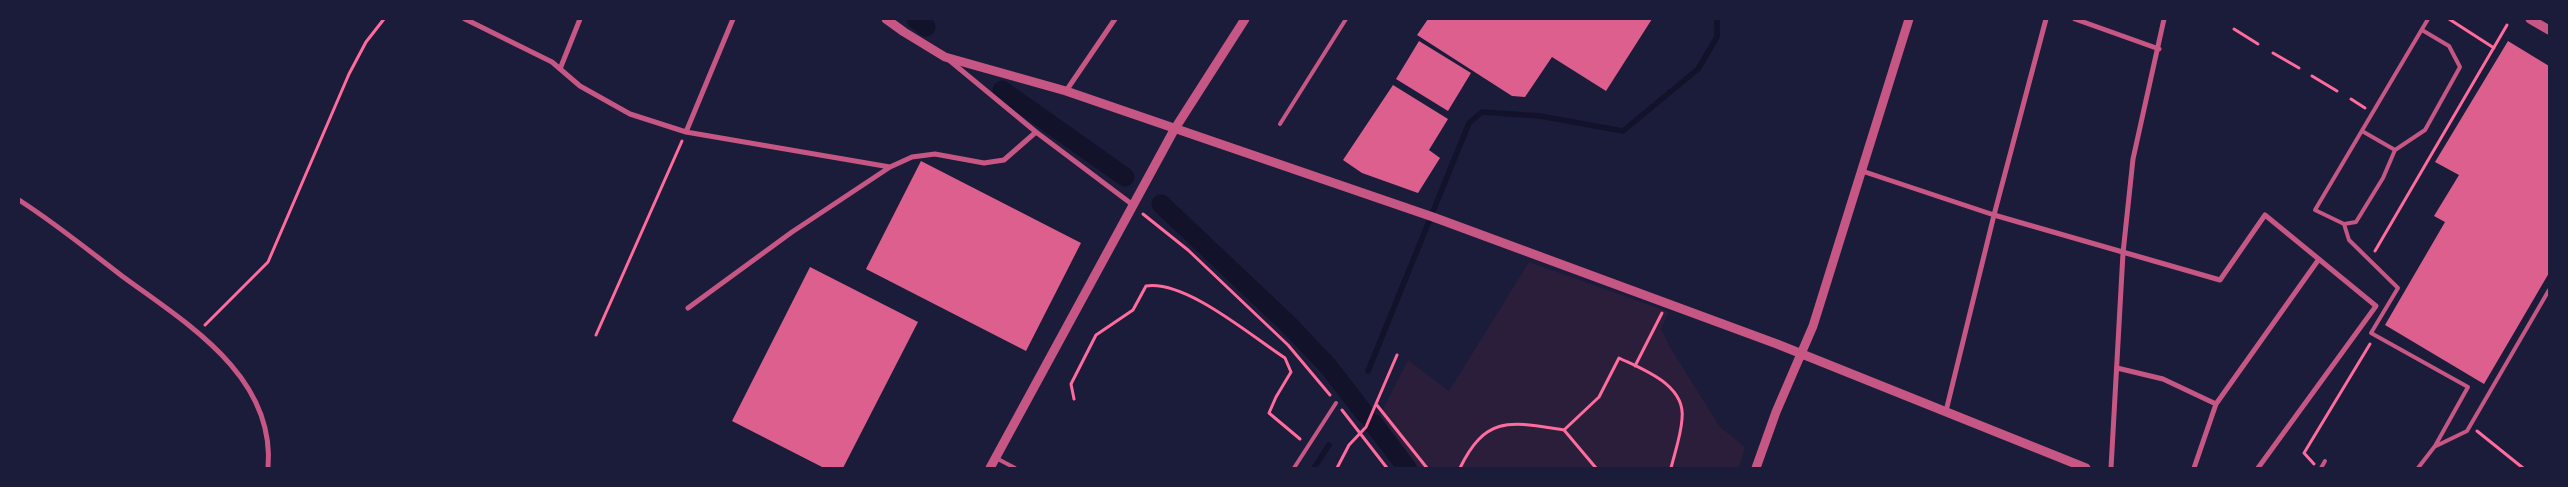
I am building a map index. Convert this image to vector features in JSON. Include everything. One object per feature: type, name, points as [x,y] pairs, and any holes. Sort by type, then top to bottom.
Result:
[{"type":"street","points":[[465,19],[552,62],[580,86],[630,114],[686,132],[890,168]]},
{"type":"street","points":[[560,69],[580,19]]},
{"type":"street","points":[[686,132],[733,19]]},
{"type":"street","points":[[886,19],[946,57],[1036,132],[1133,205]]},
{"type":"street","points":[[1066,91],[1115,19]]},
{"type":"street","points":[[990,468],[1174,130],[1245,19]]},
{"type":"street","points":[[1756,468],[1776,412],[1813,326],[1909,19]]},
{"type":"street","points":[[1946,411],[1994,215],[2046,19]]},
{"type":"street","points":[[2075,19],[2159,49]]},
{"type":"street","points":[[2111,468],[2123,253],[2133,159],[2159,49],[2164,19]]},
{"type":"street","points":[[2530,19],[2549,30]]},
{"type":"street","points":[[946,57],[993,68],[1066,91],[1174,130],[1433,217],[1801,354],[1946,411],[2067,465],[2086,468]]},
{"type":"street","points":[[688,308],[792,232],[890,168],[912,157],[935,154],[984,163],[1004,160],[1036,132]]},
{"type":"street","points":[[1862,172],[1994,215],[2220,280],[2265,215],[2376,306],[2258,468]]},
{"type":"street","points":[[19,200],[197,332],[227,359],[251,393],[266,431],[268,468]]},
{"type":"street","points":[[2194,468],[2216,404],[2319,259]]},
{"type":"street","points":[[2117,368],[2163,379],[2216,404]]},
{"type":"lane","points":[[1280,124],[1346,19]]},
{"type":"lane","points":[[2422,30],[2449,46],[2460,66],[2425,130],[2395,150],[2384,178],[2356,222],[2344,224],[2316,210],[2428,19]]},
{"type":"lane","points":[[2362,130],[2395,150]]},
{"type":"lane","points":[[2344,224],[2349,240],[2398,288],[2371,333],[2468,386],[2434,446],[2418,468]]},
{"type":"lane","points":[[2434,446],[2467,431],[2549,290]]},
{"type":"lane","points":[[1294,468],[1336,403]]},
{"type":"lane","points":[[996,458],[1015,468]]},
{"type":"lane","points":[[2321,468],[2325,461]]},
{"type":"path","points":[[197,332],[268,262],[349,74],[366,42],[384,19]]},
{"type":"path","points":[[2449,19],[2494,48]]},
{"type":"path","points":[[2375,252],[2507,25]]},
{"type":"path","points":[[2234,29],[2258,44]]},
{"type":"path","points":[[2273,53],[2299,68]]},
{"type":"path","points":[[2312,76],[2337,91]]},
{"type":"path","points":[[2351,99],[2366,108]]},
{"type":"path","points":[[596,335],[686,132]]},
{"type":"path","points":[[1133,205],[1188,250],[1288,345],[1387,468]]},
{"type":"path","points":[[1074,399],[1071,384],[1096,335],[1132,310],[1146,286],[1159,284],[1192,296],[1285,358],[1291,372],[1269,413],[1308,446]]},
{"type":"path","points":[[1634,366],[1664,308]]},
{"type":"path","points":[[2314,468],[2315,466],[2304,453],[2371,342],[2378,346]]},
{"type":"path","points":[[1337,468],[1349,445],[1366,426],[1397,355]]},
{"type":"path","points":[[1564,430],[1598,397],[1619,358],[1672,387],[1680,403],[1683,417],[1671,468]]},
{"type":"path","points":[[1376,404],[1427,468]]},
{"type":"path","points":[[1460,468],[1474,443],[1497,426],[1526,424],[1564,430],[1596,468]]},
{"type":"path","points":[[2470,425],[2523,468]]},
{"type":"shaded area","points":[[1529,262],[1669,312],[1661,329],[1670,347],[1720,427],[1745,447],[1739,468],[1419,468],[1380,415],[1408,360],[1449,391]]},
{"type":"building","points":[[1428,19],[1652,19],[1606,91],[1552,57],[1525,97],[1512,96],[1417,35]]},
{"type":"building","points":[[1419,41],[1471,73],[1448,111],[1396,79]]},
{"type":"building","points":[[2508,41],[2549,66],[2549,273],[2484,384],[2385,325],[2445,222],[2434,216],[2459,175],[2435,162]]},
{"type":"building","points":[[1393,85],[1448,119],[1429,150],[1440,158],[1418,193],[1362,173],[1343,160]]},
{"type":"building","points":[[921,161],[1081,243],[1026,351],[866,269]]},
{"type":"building","points":[[810,267],[918,322],[843,468],[824,468],[732,421]]},
{"type":"waterway","points":[[916,19],[926,27]]},
{"type":"waterway","points":[[1368,371],[1469,123],[1482,112],[1540,116],[1623,131],[1698,69],[1717,37],[1717,19]]},
{"type":"waterway","points":[[1002,90],[1125,177]]},
{"type":"waterway","points":[[1161,204],[1289,325],[1328,366],[1365,414]]},
{"type":"waterway","points":[[1373,423],[1407,468]]},
{"type":"waterway","points":[[1314,468],[1329,445]]}]
